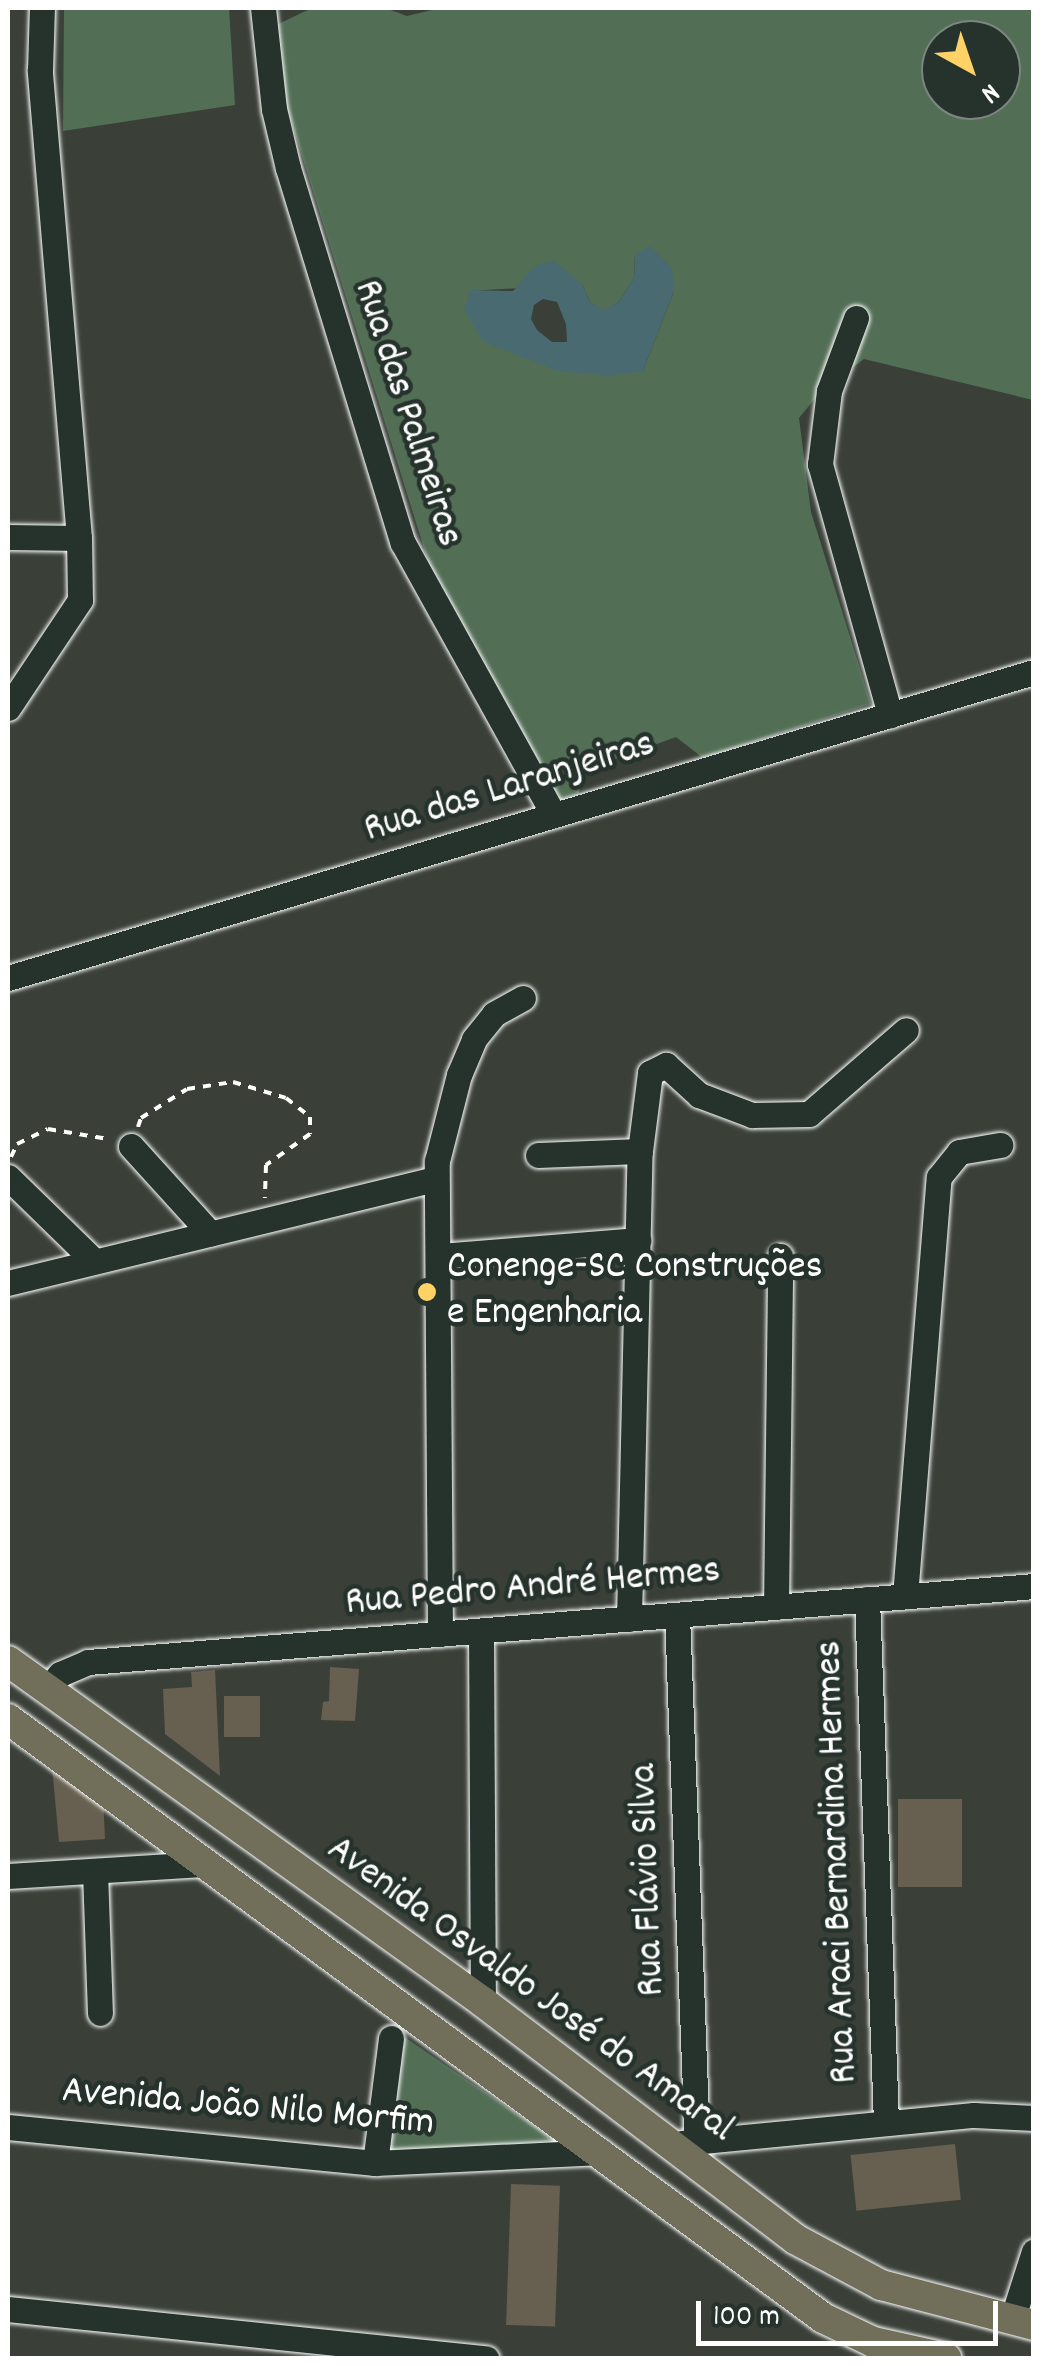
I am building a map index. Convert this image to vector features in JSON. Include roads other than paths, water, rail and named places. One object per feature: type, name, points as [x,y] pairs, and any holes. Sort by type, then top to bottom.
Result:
[{"type":"main road","name":"Avenida Osvaldo José do Amaral","points":[[8,1661],[174,1783],[685,2143],[795,2239],[842,2268],[936,2303],[1023,2322]]},
{"type":"main road","points":[[8,1717],[28,1712],[48,1689]]},
{"type":"main road","points":[[8,1717],[823,2318],[873,2342],[946,2358]]},
{"type":"main road","points":[[144,1820],[140,1800],[145,1791],[153,1784],[174,1783]]},
{"type":"street","points":[[8,708],[80,600],[80,538],[40,70],[42,8]]},
{"type":"street","name":"Rua das Palmeiras","points":[[263,8],[274,109],[288,168],[403,544],[554,815]]},
{"type":"street","points":[[856,318],[829,391],[820,464],[890,715]]},
{"type":"street","points":[[8,536],[80,538]]},
{"type":"street","name":"Rua das Laranjeiras","points":[[8,978],[1034,672]]},
{"type":"street","points":[[440,1634],[440,1256],[435,1179],[459,1074],[474,1039],[494,1014],[523,998]]},
{"type":"street","points":[[628,1618],[640,1151],[650,1073],[666,1064],[699,1095],[752,1115],[809,1114],[906,1030]]},
{"type":"street","points":[[906,1596],[939,1177],[945,1166],[972,1146],[1000,1145]]},
{"type":"street","points":[[132,1146],[210,1232]]},
{"type":"street","points":[[538,1154],[640,1151]]},
{"type":"street","points":[[8,1176],[94,1262]]},
{"type":"street","points":[[8,1283],[435,1179]]},
{"type":"street","points":[[440,1256],[638,1240]]},
{"type":"street","points":[[776,1607],[780,1256]]},
{"type":"street","name":"Rua Pedro André Hermes","points":[[48,1689],[60,1674],[88,1662],[1034,1586]]},
{"type":"street","name":"Rua Araci Bernardina Hermes","points":[[867,1599],[886,2123]]},
{"type":"street","name":"Rua Flávio Silva","points":[[676,1614],[685,2143]]},
{"type":"street","points":[[480,1630],[483,2002]]},
{"type":"street","points":[[8,1876],[206,1864]]},
{"type":"street","points":[[95,1871],[100,2013]]},
{"type":"street","points":[[375,2163],[391,2038]]},
{"type":"street","points":[[685,2143],[974,2115],[1034,2118]]},
{"type":"street","name":"Avenida João Nilo Morfim","points":[[8,2127],[375,2163],[434,2164],[602,2152]]},
{"type":"street","points":[[1023,2322],[1034,2251]]},
{"type":"street","points":[[8,2309],[486,2358]]},
{"type":"water","points":[[650,246],[672,268],[674,291],[643,371],[610,376],[558,371],[484,342],[464,310],[470,290],[513,291],[534,267],[553,260],[582,284],[590,302],[603,310],[618,303],[634,278],[635,255]],"holes":[[[543,299],[557,302],[566,324],[567,342],[552,342],[531,319],[534,305]]]},
{"type":"place","name":"Conenge-SC Construções e Engenharia","points":[[427,1292]]}]
